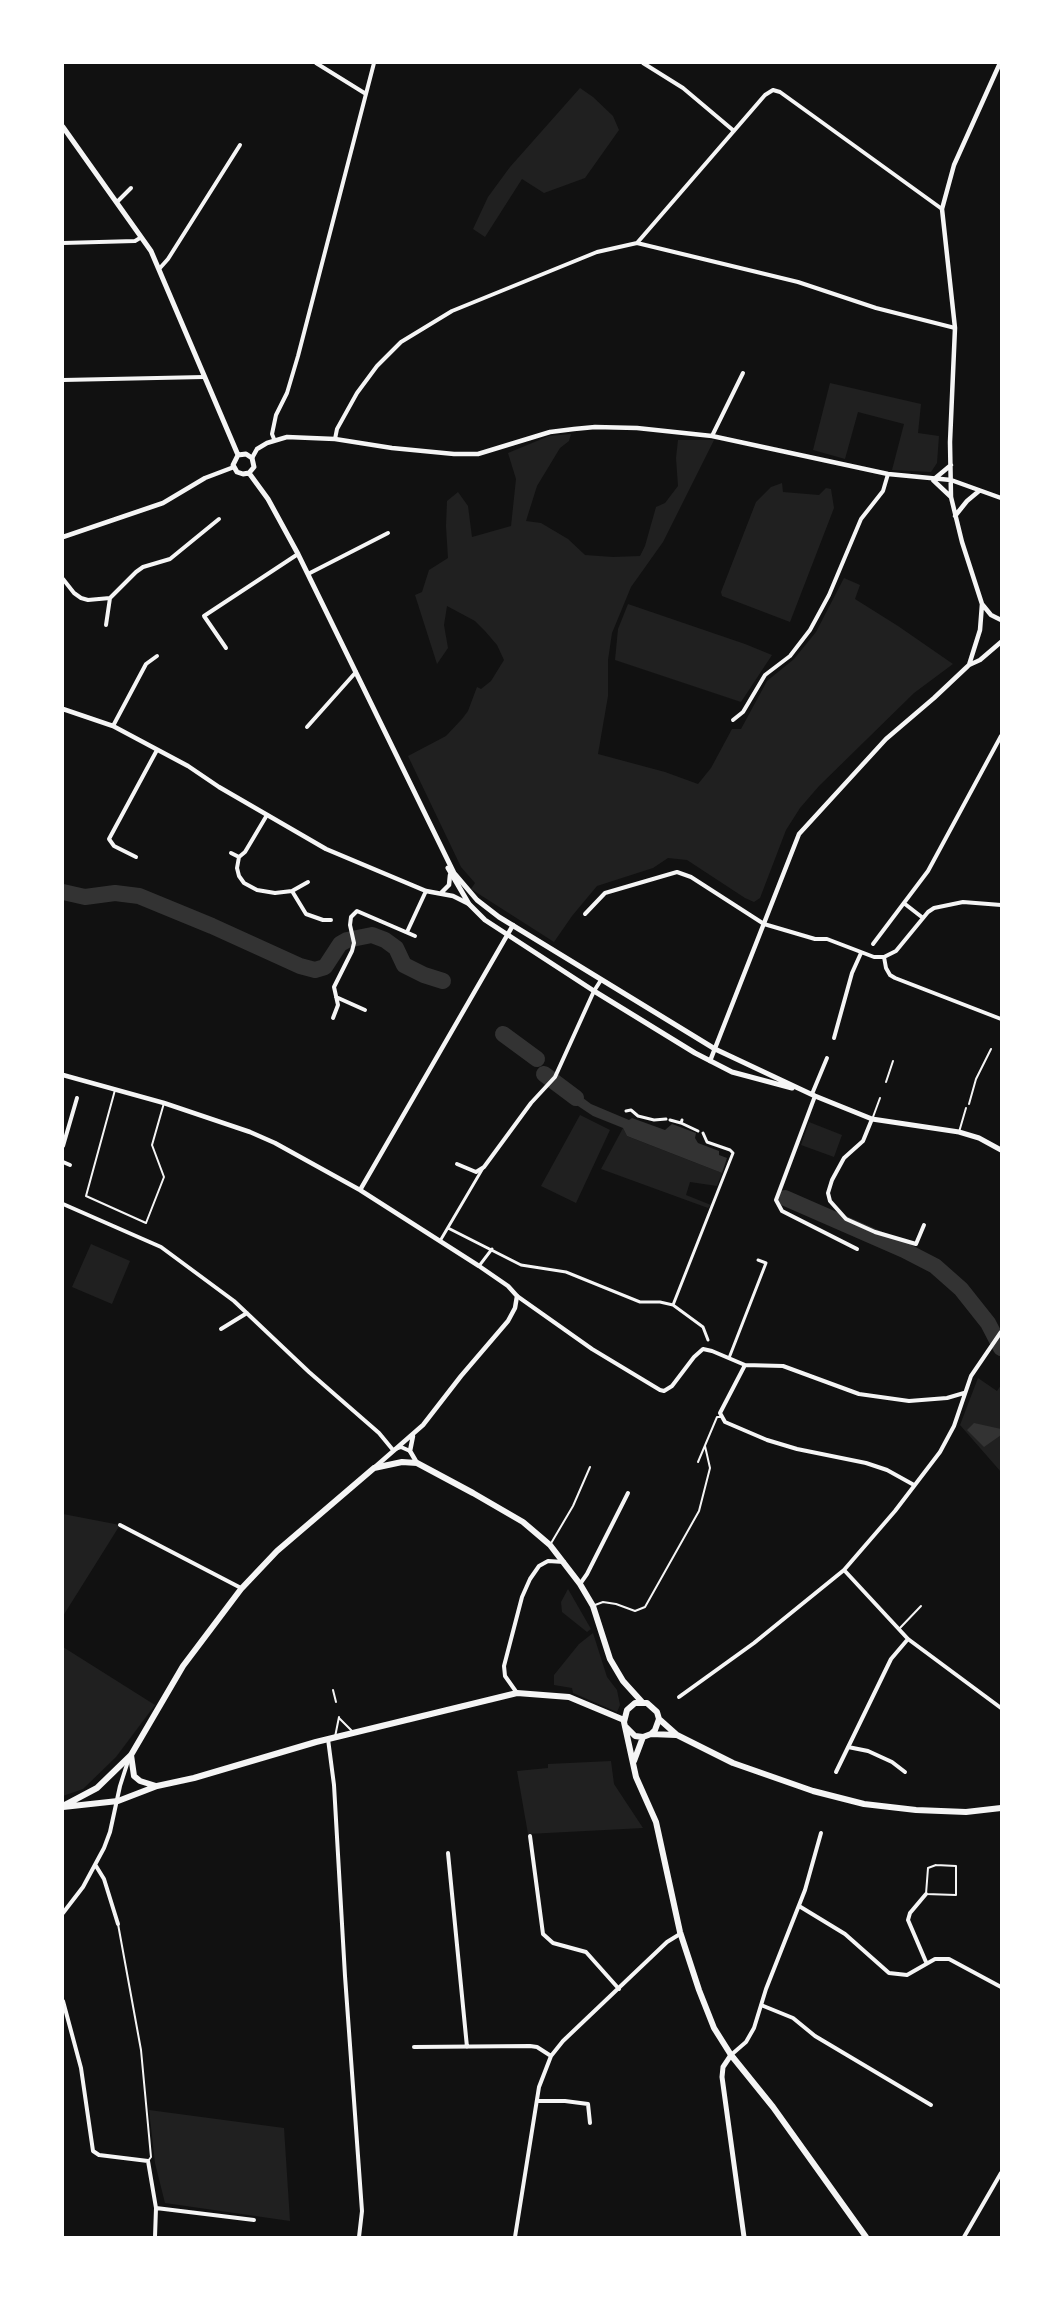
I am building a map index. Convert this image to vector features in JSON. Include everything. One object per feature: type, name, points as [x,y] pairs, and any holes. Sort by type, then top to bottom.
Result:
[{"type":"main road","points":[[63,127],[151,251],[238,455]]},
{"type":"main road","points":[[246,454],[252,458],[254,467],[249,473],[240,474],[234,467],[234,461],[238,455],[246,454]]},
{"type":"main road","points":[[249,473],[268,499],[298,554],[454,873],[477,900],[513,925],[715,1049],[872,1119],[959,1132],[979,1138],[1001,1150]]},
{"type":"main road","points":[[442,849],[450,875],[469,904],[485,920],[594,991],[710,1061],[732,1072],[814,1095]]},
{"type":"main road","points":[[63,1807],[97,1788],[130,1755],[183,1666],[241,1589],[288,1541],[374,1468],[402,1462],[417,1463],[523,1522],[550,1545],[580,1584],[593,1606],[609,1659],[623,1681],[642,1702]]},
{"type":"main road","points":[[63,1807],[118,1801],[157,1786],[194,1778],[331,1738],[517,1693],[569,1697],[625,1724],[635,1736],[676,1735]]},
{"type":"main road","points":[[866,2237],[790,2130],[731,2055],[714,2028],[681,1934],[656,1822],[638,1784],[625,1724],[627,1710],[635,1702],[652,1706],[659,1719],[676,1735],[733,1763],[813,1791],[864,1804],[915,1810],[966,1812],[1001,1808]]},
{"type":"main road","points":[[651,1734],[659,1719]]},
{"type":"main road","points":[[633,1763],[643,1737]]},
{"type":"main road","points":[[130,1755],[135,1776],[140,1781],[157,1786]]},
{"type":"main road","points":[[731,2055],[723,2067],[722,2077],[744,2237]]},
{"type":"street","points":[[316,63],[366,94]]},
{"type":"street","points":[[274,439],[272,434],[276,415],[287,393],[298,356],[374,63]]},
{"type":"street","points":[[643,63],[683,88],[734,131]]},
{"type":"street","points":[[969,665],[980,630],[982,604],[951,497],[954,328],[942,209],[954,165],[999,72],[1000,63]]},
{"type":"street","points":[[637,243],[770,91],[780,92],[942,209]]},
{"type":"street","points":[[160,268],[240,145]]},
{"type":"street","points":[[117,202],[131,188]]},
{"type":"street","points":[[63,243],[135,241],[140,238]]},
{"type":"street","points":[[335,439],[357,393],[377,366],[401,342],[452,311],[597,252],[637,243],[798,282],[876,308],[954,328]]},
{"type":"street","points":[[712,436],[743,373]]},
{"type":"street","points":[[63,380],[204,377]]},
{"type":"street","points":[[252,458],[257,449],[274,439],[287,437],[335,439],[392,448],[478,454],[550,432],[588,427],[637,428],[712,436],[888,474],[951,480],[1001,498]]},
{"type":"street","points":[[933,480],[951,465]]},
{"type":"street","points":[[63,537],[163,504],[205,478],[234,467]]},
{"type":"street","points":[[733,720],[742,711],[765,675],[790,656],[810,630],[828,595],[857,526],[883,491],[888,474]]},
{"type":"street","points":[[933,480],[951,497]]},
{"type":"street","points":[[956,516],[967,501],[979,491]]},
{"type":"street","points":[[106,625],[110,598],[135,572],[142,567],[157,565],[170,559],[219,519]]},
{"type":"street","points":[[308,574],[388,533]]},
{"type":"street","points":[[226,648],[204,616],[298,554]]},
{"type":"street","points":[[63,579],[81,598],[88,600],[110,598]]},
{"type":"street","points":[[982,604],[991,615],[1001,620]]},
{"type":"street","points":[[710,1061],[799,834],[886,739],[969,665],[980,660],[1001,642]]},
{"type":"street","points":[[113,726],[146,664],[157,656]]},
{"type":"street","points":[[307,727],[357,672]]},
{"type":"street","points":[[63,709],[113,726],[326,849],[426,891],[453,896],[469,904]]},
{"type":"street","points":[[873,944],[928,871],[1001,736]]},
{"type":"street","points":[[136,857],[114,846],[109,839],[157,750]]},
{"type":"street","points":[[267,815],[245,852],[239,857],[237,867],[239,876],[244,883],[256,890],[275,893],[292,891],[308,882]]},
{"type":"street","points":[[231,853],[239,857]]},
{"type":"street","points":[[585,914],[605,893],[677,872],[692,877],[764,924],[815,939],[827,939],[874,957],[884,957],[901,947],[928,912],[942,906],[963,902],[1001,905]]},
{"type":"street","points":[[441,893],[449,885],[450,875]]},
{"type":"street","points":[[292,891],[306,914],[323,920],[331,920]]},
{"type":"street","points":[[407,932],[426,891]]},
{"type":"street","points":[[905,904],[923,918]]},
{"type":"street","points":[[333,1018],[338,1005],[334,987],[354,943],[350,925],[351,917],[357,911],[415,936]]},
{"type":"street","points":[[360,1190],[513,925]]},
{"type":"street","points":[[834,1038],[852,973],[861,953]]},
{"type":"street","points":[[884,957],[886,968],[895,978],[1001,1019]]},
{"type":"street","points":[[440,1241],[484,1167],[511,1128],[555,1077],[601,980]]},
{"type":"street","points":[[335,996],[365,1010]]},
{"type":"street","points":[[826,1058],[776,1200],[782,1211],[857,1249]]},
{"type":"street","points":[[63,1075],[81,1083],[116,1088],[250,1132],[300,1156],[360,1190],[479,1266],[508,1286],[517,1296],[644,1382],[664,1391],[672,1386],[703,1349],[745,1365],[783,1366],[842,1389],[892,1400],[927,1400],[964,1393]]},
{"type":"street","points":[[63,1146],[77,1098]]},
{"type":"street","points":[[626,1111],[631,1110],[638,1116],[654,1120],[668,1119],[682,1122],[698,1131]]},
{"type":"street","points":[[872,1119],[863,1141],[844,1158],[831,1180],[828,1193],[830,1201],[846,1219],[875,1232],[916,1244],[924,1225]]},
{"type":"street","points":[[674,1305],[733,1153],[706,1142],[703,1133]]},
{"type":"street","points":[[63,1162],[70,1165]]},
{"type":"street","points":[[457,1164],[476,1172],[484,1167]]},
{"type":"street","points":[[63,1204],[160,1247],[247,1313],[309,1372],[379,1433],[393,1450]]},
{"type":"street","points":[[448,1228],[521,1265],[566,1272],[640,1302],[674,1305],[703,1327],[708,1340]]},
{"type":"street","points":[[479,1266],[492,1249]]},
{"type":"street","points":[[729,1358],[766,1263],[758,1260]]},
{"type":"street","points":[[374,1468],[393,1450],[413,1436],[508,1321],[515,1308],[517,1296]]},
{"type":"street","points":[[221,1329],[247,1313]]},
{"type":"street","points":[[679,1696],[754,1642],[844,1570],[940,1452],[954,1426],[971,1376],[1001,1332]]},
{"type":"street","points":[[745,1365],[721,1415],[725,1422],[767,1440],[796,1449],[866,1463],[887,1470],[914,1485]]},
{"type":"street","points":[[410,1451],[413,1436]]},
{"type":"street","points":[[393,1450],[401,1447],[410,1451],[417,1463]]},
{"type":"street","points":[[580,1584],[628,1493]]},
{"type":"street","points":[[120,1525],[241,1589]]},
{"type":"street","points":[[517,1693],[505,1676],[504,1666],[522,1597],[539,1566],[548,1561],[564,1562]]},
{"type":"street","points":[[844,1570],[908,1639],[1001,1708]]},
{"type":"street","points":[[837,1772],[891,1659],[908,1639]]},
{"type":"street","points":[[331,1738],[362,2211],[359,2237]]},
{"type":"street","points":[[848,1747],[868,1751],[892,1762],[904,1772]]},
{"type":"street","points":[[63,1913],[96,1866],[110,1832],[120,1786],[130,1755]]},
{"type":"street","points":[[731,2055],[746,2042],[752,2033],[799,1906],[821,1833]]},
{"type":"street","points":[[530,1836],[543,1934],[553,1943],[586,1952],[619,1989]]},
{"type":"street","points":[[448,1852],[467,2047]]},
{"type":"street","points":[[96,1866],[104,1879],[118,1924]]},
{"type":"street","points":[[926,1894],[910,1912],[908,1920],[926,1962]]},
{"type":"street","points":[[799,1906],[845,1934],[889,1973],[907,1975],[926,1962],[940,1958],[954,1960],[1001,1987]]},
{"type":"street","points":[[515,2237],[537,2101],[542,2076],[551,2055],[667,1942],[681,1934]]},
{"type":"street","points":[[63,2001],[81,2068],[93,2151],[99,2155],[148,2161],[156,2208],[155,2237]]},
{"type":"street","points":[[761,2005],[793,2018],[815,2036],[931,2105]]},
{"type":"street","points":[[414,2047],[534,2047],[551,2055]]},
{"type":"street","points":[[537,2101],[588,2104],[590,2122]]},
{"type":"street","points":[[964,2237],[1001,2173]]},
{"type":"street","points":[[156,2208],[254,2220]]},
{"type":"lane","points":[[969,1104],[976,1079],[991,1049]]},
{"type":"lane","points":[[886,1082],[893,1061]]},
{"type":"lane","points":[[116,1088],[86,1196],[146,1223],[164,1177],[152,1145],[164,1103]]},
{"type":"lane","points":[[872,1119],[880,1098]]},
{"type":"lane","points":[[959,1132],[966,1108]]},
{"type":"lane","points":[[698,1462],[717,1417],[721,1415]]},
{"type":"lane","points":[[593,1606],[603,1602],[635,1611],[645,1607],[699,1511],[710,1468],[705,1446]]},
{"type":"lane","points":[[550,1545],[573,1506],[591,1467]]},
{"type":"lane","points":[[899,1629],[921,1606]]},
{"type":"lane","points":[[333,1690],[336,1702]]},
{"type":"lane","points":[[331,1738],[339,1717],[354,1732]]},
{"type":"lane","points":[[936,1865],[956,1866],[956,1894],[926,1894],[928,1868],[936,1865]]},
{"type":"lane","points":[[118,1924],[141,2050],[151,2157],[148,2161]]},
{"type":"shaded area","points":[[580,88],[613,116],[619,130],[585,178],[544,193],[522,179],[485,237],[473,229],[488,197],[510,167]]},
{"type":"shaded area","points":[[830,383],[921,404],[918,433],[939,436],[937,463],[931,472],[892,470],[904,424],[858,412],[845,459],[813,450]]},
{"type":"shaded area","points":[[571,434],[569,441],[560,448],[537,486],[526,521],[541,523],[568,539],[585,555],[613,557],[640,556],[656,507],[665,503],[678,486],[676,458],[678,440],[714,440],[663,542],[631,587],[612,633],[608,660],[608,696],[598,754],[665,772],[698,784],[711,768],[732,729],[741,729],[767,681],[794,659],[816,632],[844,578],[860,585],[855,599],[953,664],[914,693],[819,786],[800,808],[786,830],[760,898],[754,902],[687,860],[668,858],[653,868],[597,886],[554,942],[471,889],[475,883],[461,867],[408,756],[446,736],[468,711],[477,687],[481,689],[491,681],[504,660],[497,645],[475,621],[447,606],[444,625],[448,648],[437,664],[415,595],[422,592],[429,570],[448,558],[447,501],[458,492],[468,506],[472,537],[511,526],[516,479],[508,453],[549,436]]},
{"type":"shaded area","points":[[782,483],[783,492],[819,495],[826,488],[831,489],[834,508],[790,622],[722,596],[721,592],[756,502],[771,487]]},
{"type":"shaded area","points":[[628,604],[772,655],[741,702],[615,660],[618,629]]},
{"type":"shaded area","points":[[563,1083],[591,1104],[629,1120],[632,1118],[665,1130],[672,1124],[696,1133],[695,1138],[698,1143],[719,1151],[719,1155],[727,1158],[722,1173],[627,1136],[623,1128],[593,1116],[560,1094],[556,1086]]},
{"type":"shaded area","points":[[580,1115],[610,1130],[576,1203],[541,1186]]},
{"type":"shaded area","points":[[809,1122],[842,1135],[834,1157],[801,1145]]},
{"type":"shaded area","points":[[623,1128],[627,1136],[722,1173],[717,1186],[690,1182],[686,1195],[711,1205],[708,1208],[601,1169]]},
{"type":"shaded area","points":[[91,1244],[130,1261],[112,1304],[72,1287]]},
{"type":"shaded area","points":[[978,1378],[997,1391],[1001,1385],[1001,1472],[960,1425]]},
{"type":"shaded area","points":[[974,1423],[1001,1429],[1001,1435],[984,1447],[967,1430]]},
{"type":"shaded area","points":[[63,1514],[120,1525],[63,1616]]},
{"type":"shaded area","points":[[568,1589],[591,1629],[587,1632],[562,1612],[561,1602]]},
{"type":"shaded area","points":[[593,1633],[607,1677],[617,1690],[620,1705],[617,1712],[573,1693],[572,1688],[554,1685],[554,1675],[579,1644]]},
{"type":"shaded area","points":[[63,1647],[155,1705],[116,1757],[83,1789],[63,1796]]},
{"type":"shaded area","points":[[611,1761],[614,1784],[643,1828],[528,1834],[517,1771],[548,1768],[548,1764]]},
{"type":"shaded area","points":[[149,2110],[284,2128],[290,2221],[165,2203],[155,2163]]},
{"type":"waterway","points":[[63,892],[85,897],[115,893],[139,896],[300,966],[315,970],[325,967],[340,944],[347,940],[372,935],[396,948],[404,965],[443,981]]},
{"type":"waterway","points":[[503,1034],[537,1059]]},
{"type":"waterway","points":[[544,1074],[576,1098]]},
{"type":"waterway","points":[[785,1198],[935,1266],[961,1289],[988,1323],[1001,1348]]}]
